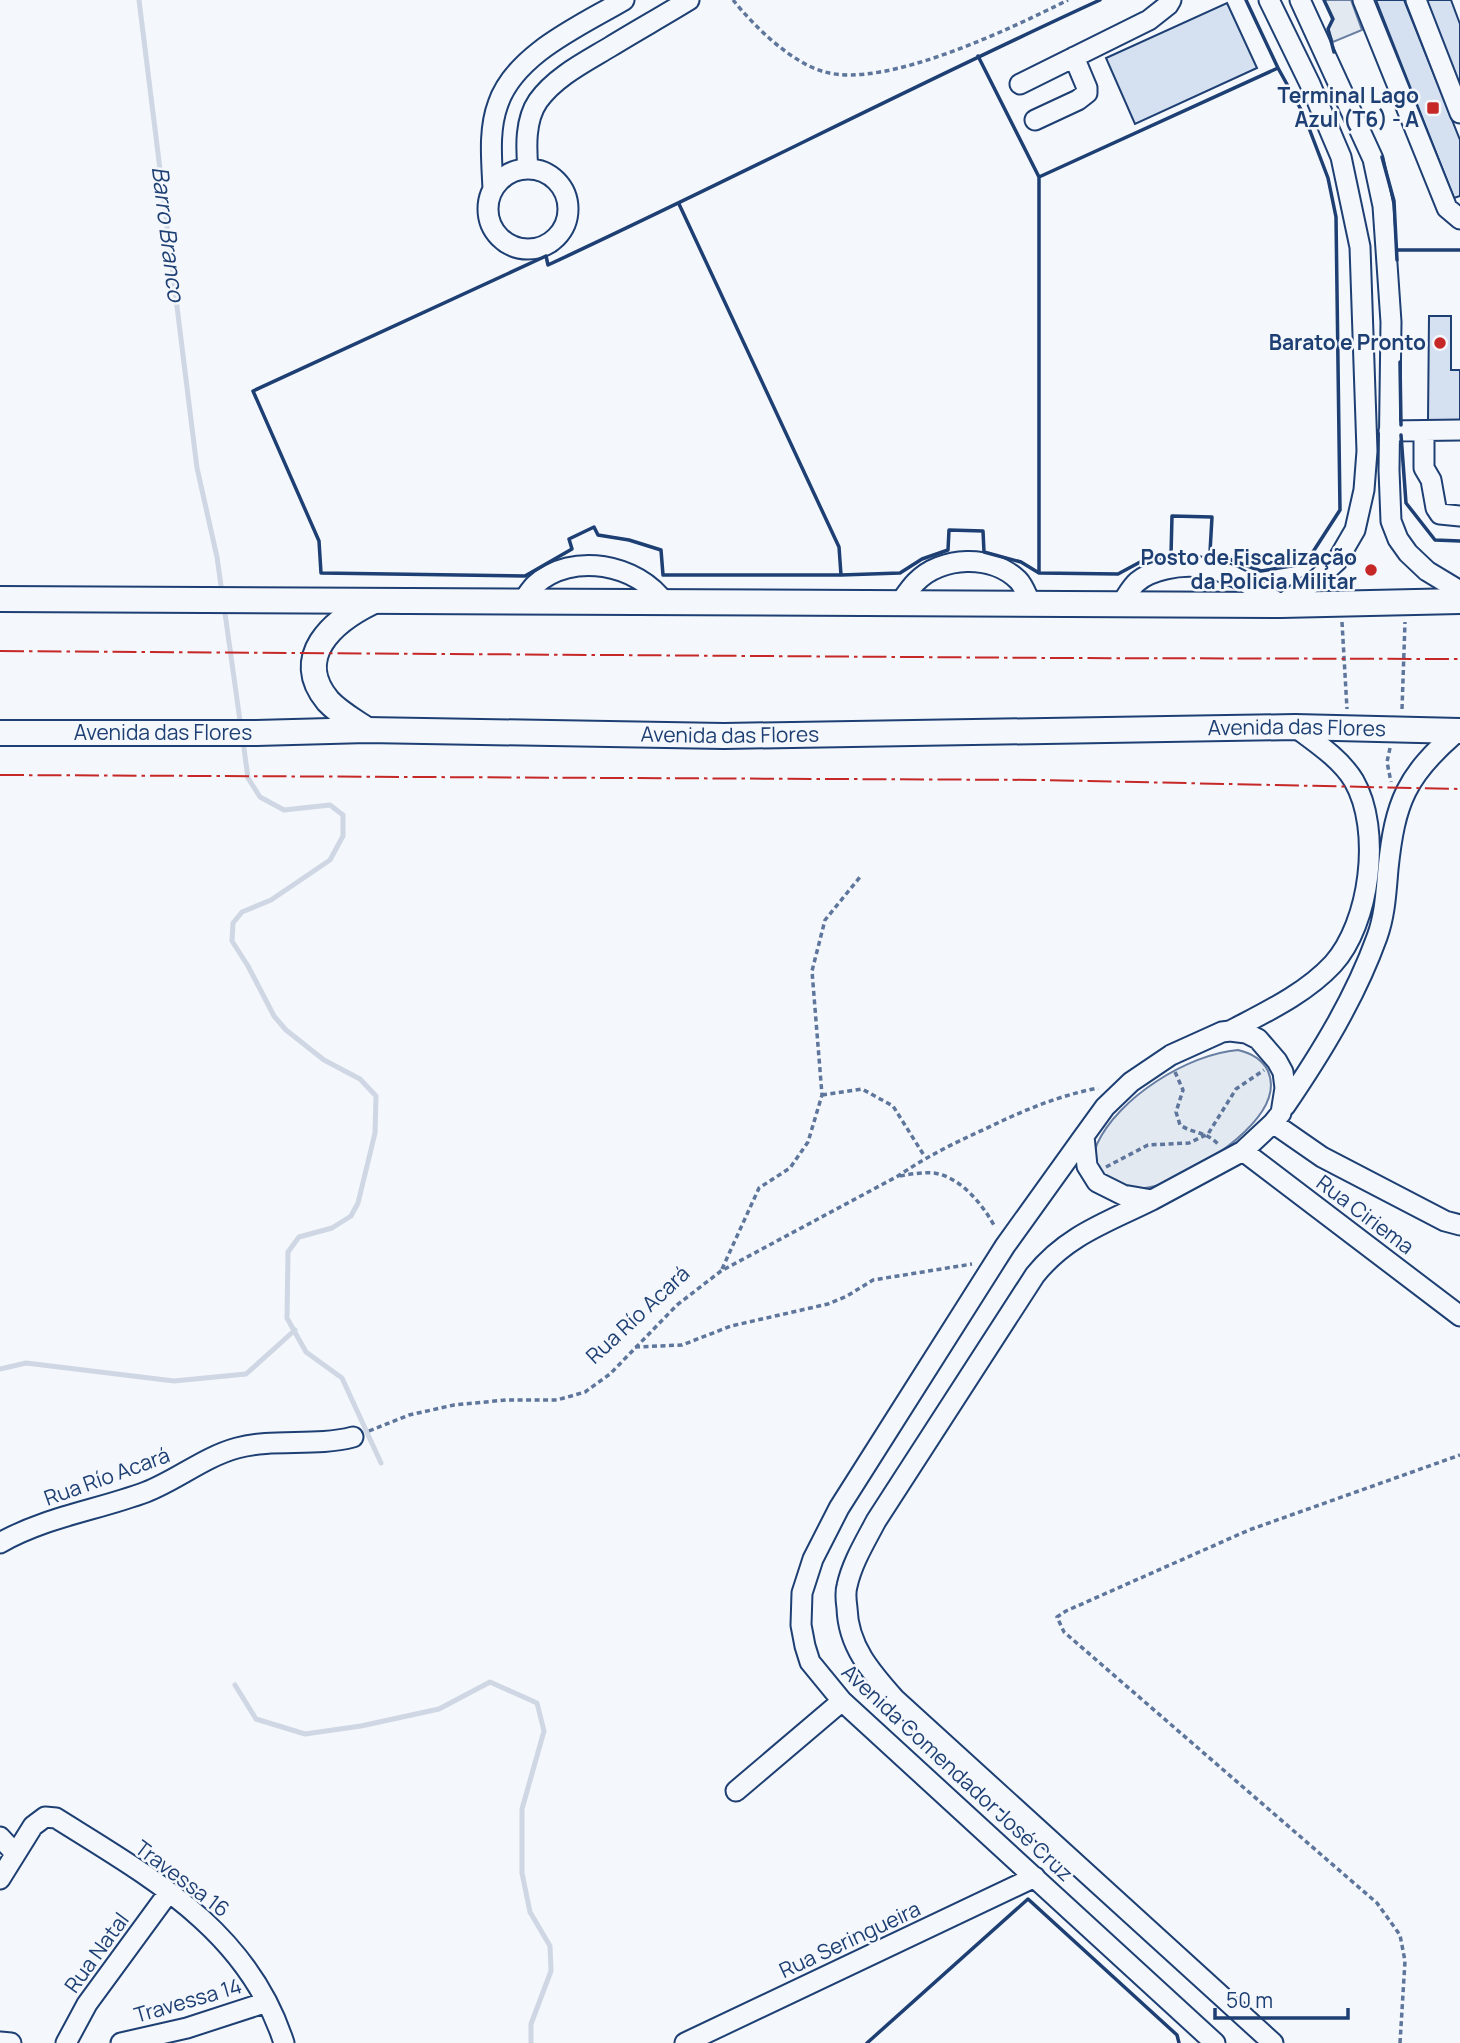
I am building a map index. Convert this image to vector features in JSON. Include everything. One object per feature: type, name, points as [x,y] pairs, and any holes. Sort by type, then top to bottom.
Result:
[{"type":"main road","points":[[0,599],[1281,606],[1460,601]]},
{"type":"main road","points":[[367,730],[329,702],[319,688],[314,663],[318,646],[328,632],[354,611],[373,602]]},
{"type":"main road","name":"Avenida das Flores","points":[[0,733],[367,730],[724,736],[1295,727],[1459,731]]},
{"type":"street","points":[[493,190],[508,175],[528,169],[540,170],[551,176],[559,184],[568,207],[562,230],[554,240],[531,249],[508,244],[492,225],[488,214],[493,190],[491,149],[497,105],[508,81],[521,65],[624,0]]},
{"type":"street","points":[[528,169],[527,135],[530,118],[537,103],[549,88],[577,67],[689,0]]},
{"type":"street","points":[[1020,84],[1149,20],[1171,0]]},
{"type":"street","points":[[1121,604],[1142,579],[1161,570],[1189,565],[1204,566],[1233,575],[1281,606],[1337,561],[1355,530],[1364,490],[1367,451],[1360,247],[1341,157],[1310,84],[1269,0]]},
{"type":"street","points":[[1300,0],[1373,159],[1378,180],[1386,231],[1391,322],[1391,522],[1408,553],[1427,571],[1460,591]]},
{"type":"street","points":[[1363,0],[1447,208],[1460,219]]},
{"type":"street","points":[[1416,0],[1460,113]]},
{"type":"street","points":[[1035,120],[1087,93],[1073,57]]},
{"type":"street","points":[[1389,431],[1460,430]]},
{"type":"street","points":[[1424,431],[1424,468],[1431,480],[1436,508],[1440,514],[1460,516]]},
{"type":"street","points":[[899,604],[916,582],[927,573],[951,563],[965,562],[988,564],[1010,574],[1020,581],[1031,604]]},
{"type":"street","points":[[522,603],[535,585],[548,577],[569,569],[592,566],[607,567],[634,575],[657,591],[665,603]]},
{"type":"street","points":[[1230,1031],[1281,1004],[1311,984],[1331,965],[1352,935],[1361,909],[1369,853],[1363,803],[1353,780],[1322,748],[1295,727]]},
{"type":"street","points":[[1277,1118],[1326,1044],[1377,936],[1384,910],[1396,816],[1404,796],[1430,757],[1459,731]]},
{"type":"street","points":[[1230,1031],[1246,1033],[1258,1039],[1283,1072],[1285,1088],[1277,1118]]},
{"type":"street","name":"Avenida Comendador José Cruz","points":[[1209,2040],[842,1701],[810,1662],[801,1625],[802,1593],[813,1559],[839,1508],[1000,1253],[1084,1136],[1105,1107],[1131,1082],[1171,1055],[1230,1031]]},
{"type":"street","points":[[1277,1118],[1322,1157],[1455,1220]]},
{"type":"street","name":"Avenida Comendador José Cruz","points":[[1273,2043],[894,1699],[871,1673],[855,1648],[847,1619],[846,1588],[856,1560],[876,1521],[1047,1260],[1087,1230],[1152,1200],[1238,1154],[1277,1118]]},
{"type":"street","points":[[1084,1136],[1085,1154],[1091,1176],[1109,1190],[1133,1198],[1152,1200]]},
{"type":"street","name":"Rua Ciriema","points":[[1238,1154],[1460,1316]]},
{"type":"street","name":"Rua Río Acará","points":[[0,1543],[44,1524],[145,1492],[239,1447],[318,1444],[353,1437]]},
{"type":"street","points":[[736,1791],[842,1701]]},
{"type":"street","name":"Travessa 16","points":[[15,1853],[33,1826],[45,1816],[56,1818],[169,1892],[222,1936],[240,1957],[267,2002],[284,2043]]},
{"type":"street","points":[[0,1837],[15,1853],[0,1879]]},
{"type":"street","name":"Rua Seringueira","points":[[685,2043],[1035,1877]]},
{"type":"street","name":"Rua Natal","points":[[66,2043],[87,2004],[169,1892]]},
{"type":"street","name":"Travessa 14","points":[[121,2043],[187,2028],[267,2002]]},
{"type":"street","points":[[0,2042],[11,2043]]},
{"type":"path","points":[[733,0],[773,41],[809,66],[848,76],[904,66],[969,46],[1068,0]]},
{"type":"path","points":[[1404,796],[1391,781],[1387,762],[1389,750],[1402,730],[1406,602]]},
{"type":"path","points":[[1341,604],[1349,729]]},
{"type":"path","points":[[721,1271],[760,1188],[790,1168],[808,1142],[822,1095],[812,971],[825,920],[860,877]]},
{"type":"path","points":[[1171,1055],[1177,1080],[1183,1090],[1176,1112],[1180,1125],[1187,1130],[1208,1134],[1238,1154]]},
{"type":"path","points":[[1091,1176],[1148,1145],[1189,1143],[1208,1134],[1236,1089],[1277,1061]]},
{"type":"path","name":"Rua Río Acará","points":[[388,1424],[409,1415],[454,1405],[506,1400],[558,1400],[574,1396],[599,1383],[677,1305],[721,1271],[898,1176],[925,1157],[1053,1099],[1131,1082]]},
{"type":"path","points":[[822,1095],[862,1089],[893,1106],[925,1157]]},
{"type":"path","name":"Rua Río Acará","points":[[898,1176],[937,1174],[971,1193],[981,1207],[1000,1253]]},
{"type":"path","points":[[635,1347],[682,1345],[732,1326],[828,1304],[873,1280],[1000,1253]]},
{"type":"path","points":[[1400,2043],[1405,1961],[1400,1935],[1377,1903],[1063,1632],[1057,1617],[1249,1530],[1460,1455]]},
{"type":"shaded area","points":[[1324,0],[1351,0],[1362,30],[1333,42],[1328,29],[1332,19]]},
{"type":"shaded area","points":[[1238,1050],[1256,1057],[1268,1071],[1271,1088],[1265,1106],[1253,1123],[1217,1154],[1180,1176],[1153,1187],[1116,1189],[1095,1166],[1095,1155],[1097,1144],[1121,1110],[1157,1081],[1177,1069],[1218,1053]]},
{"type":"building","name":"Terminal Lago Azul (T6) - A","points":[[1376,0],[1404,0],[1460,140],[1460,196],[1454,198]]},
{"type":"building","points":[[1424,0],[1451,0],[1460,24],[1460,92]]},
{"type":"building","points":[[1227,3],[1257,68],[1135,124],[1106,58]]},
{"type":"building","name":"Barato e Pronto","points":[[1429,316],[1451,316],[1451,370],[1460,370],[1460,421],[1428,421]]},
{"type":"waterway","name":"Barro Branco","points":[[139,0],[197,468],[217,557],[222,593]]},
{"type":"waterway","points":[[224,606],[241,728]]},
{"type":"waterway","points":[[243,741],[248,778],[260,797],[284,810],[330,805],[343,815],[343,836],[330,860],[271,900],[242,912],[233,923],[232,941],[274,1016],[286,1030],[324,1060],[360,1079],[376,1096],[375,1133],[358,1203],[351,1216],[332,1228],[299,1237],[288,1252],[287,1318],[306,1352],[342,1378],[381,1463]]},
{"type":"waterway","points":[[0,1369],[26,1363],[174,1381],[246,1374],[295,1330]]},
{"type":"waterway","name":"Barro Branco","points":[[235,1685],[256,1719],[305,1734],[361,1726],[439,1709],[490,1682],[537,1703],[544,1731],[522,1809],[522,1873],[530,1912],[550,1946],[551,1971],[531,2024],[531,2043]]},
{"type":"wall","points":[[1100,0],[548,265],[546,256],[253,391],[319,541],[321,573],[525,576],[572,549],[569,539],[594,527],[598,535],[629,540],[661,550],[663,575],[900,573],[922,559],[948,550],[949,530],[983,531],[984,552],[1021,562],[1039,573],[1118,574],[1142,561],[1171,555],[1172,516],[1212,517],[1210,552],[1261,571],[1297,565],[1309,558],[1340,510],[1336,217],[1328,178],[1304,115],[1246,0]]},
{"type":"wall","points":[[1324,0],[1333,19],[1328,29],[1334,52]]},
{"type":"wall","points":[[978,56],[1039,177],[1039,573]]},
{"type":"wall","points":[[1039,177],[1278,68]]},
{"type":"wall","points":[[1382,157],[1394,201],[1397,260]]},
{"type":"wall","points":[[679,204],[839,547],[841,575]]},
{"type":"wall","points":[[1397,250],[1460,250]]},
{"type":"wall","points":[[1400,362],[1401,425]]},
{"type":"wall","points":[[1401,435],[1406,503],[1435,540],[1460,541]]},
{"type":"wall","points":[[867,2043],[1028,1899],[1177,2035],[1179,2043]]},
{"type":"power","points":[[0,651],[1460,659]]},
{"type":"power","points":[[0,775],[1043,780],[1460,789]]},
{"type":"place","name":"Terminal Lago Azul (T6) - A","points":[[1433,108]]},
{"type":"place","name":"Barato e Pronto","points":[[1440,343]]},
{"type":"place","name":"Posto de Fiscalização da Policia Militar","points":[[1371,570]]}]
